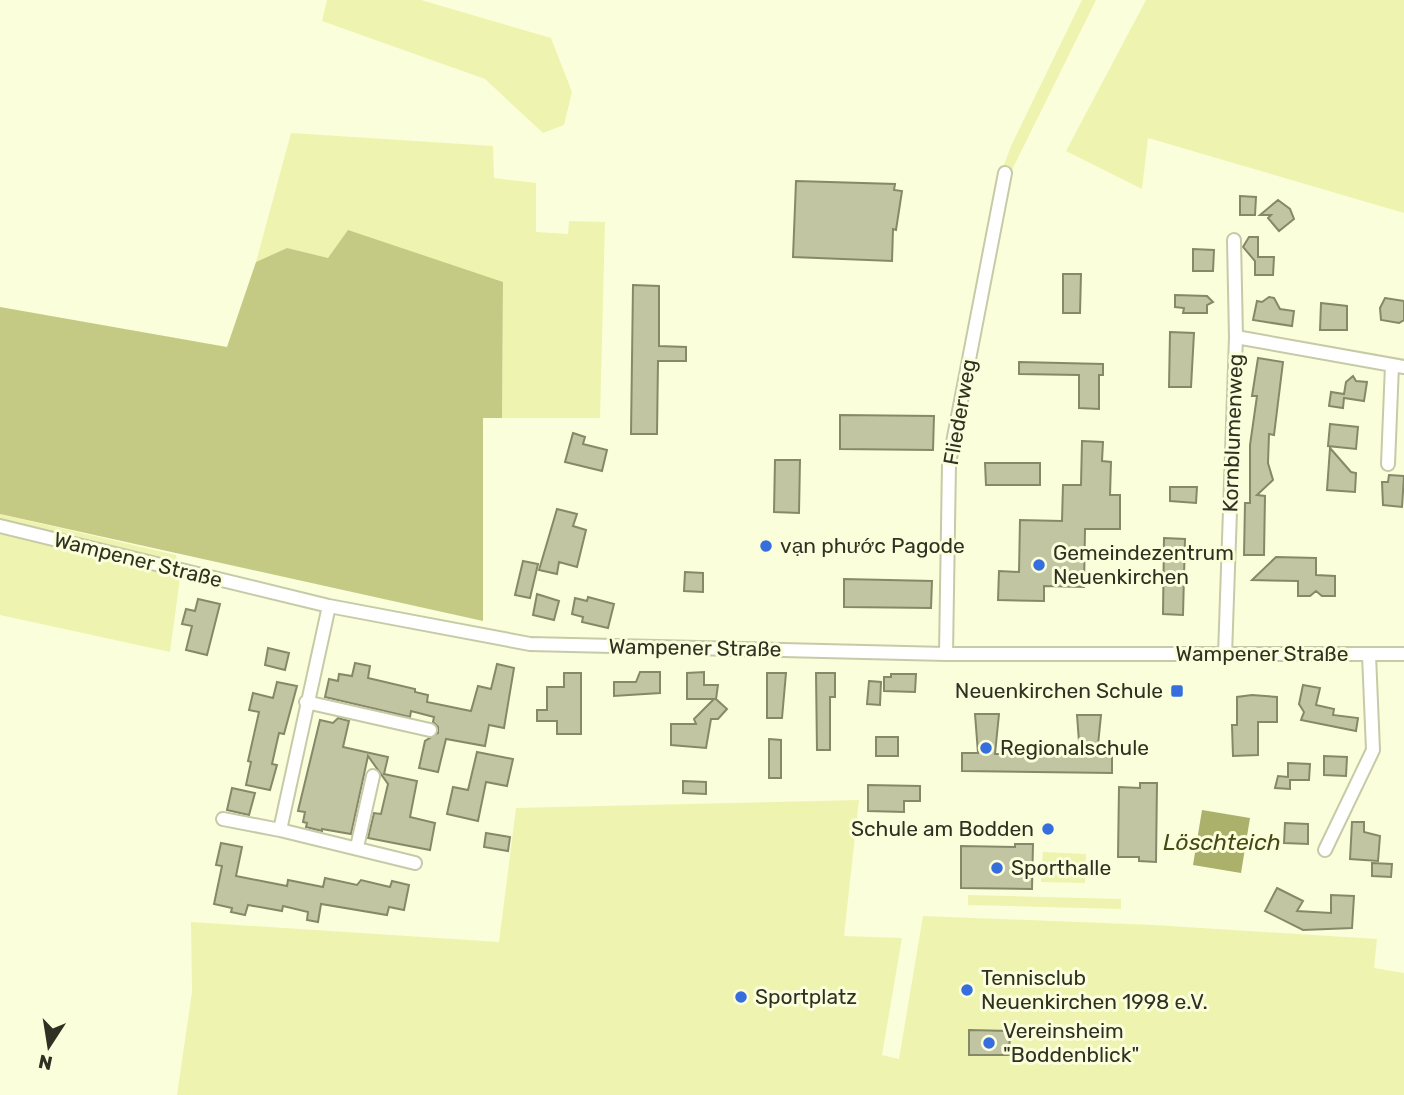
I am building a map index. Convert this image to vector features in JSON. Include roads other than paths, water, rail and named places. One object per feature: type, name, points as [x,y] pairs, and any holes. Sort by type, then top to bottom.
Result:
[{"type":"street","name":"Fliederweg","points":[[946,654],[949,463],[1005,173]]},
{"type":"street","name":"Kornblumenweg","points":[[1225,655],[1236,337],[1234,240]]},
{"type":"street","name":"Kornblumenweg","points":[[1236,337],[1398,366],[1388,464]]},
{"type":"street","name":"Wampener Straße","points":[[0,526],[329,606],[530,644],[946,654],[1404,654]]},
{"type":"street","points":[[280,830],[329,606]]},
{"type":"street","points":[[1325,850],[1373,750],[1369,655]]},
{"type":"street","points":[[306,702],[430,730]]},
{"type":"street","points":[[357,848],[373,776]]},
{"type":"street","points":[[223,818],[415,863]]},
{"type":"water","name":"Löschteich","points":[[1202,810],[1250,818],[1241,873],[1193,865]]},
{"type":"place","name":"vạn phước Pagode","points":[[766,546]]},
{"type":"place","name":"Gemeindezentrum Neuenkirchen","points":[[1039,565]]},
{"type":"place","name":"Neuenkirchen Schule","points":[[1177,691]]},
{"type":"place","name":"Regionalschule","points":[[986,748]]},
{"type":"place","name":"Schule am Bodden","points":[[1048,829]]},
{"type":"place","name":"Sporthalle","points":[[997,868]]},
{"type":"place","name":"Tennisclub Neuenkirchen 1998 e.V.","points":[[967,990]]},
{"type":"place","name":"Sportplatz","points":[[741,997]]},
{"type":"place","name":"Vereinsheim \"Boddenblick\"","points":[[989,1043]]}]
